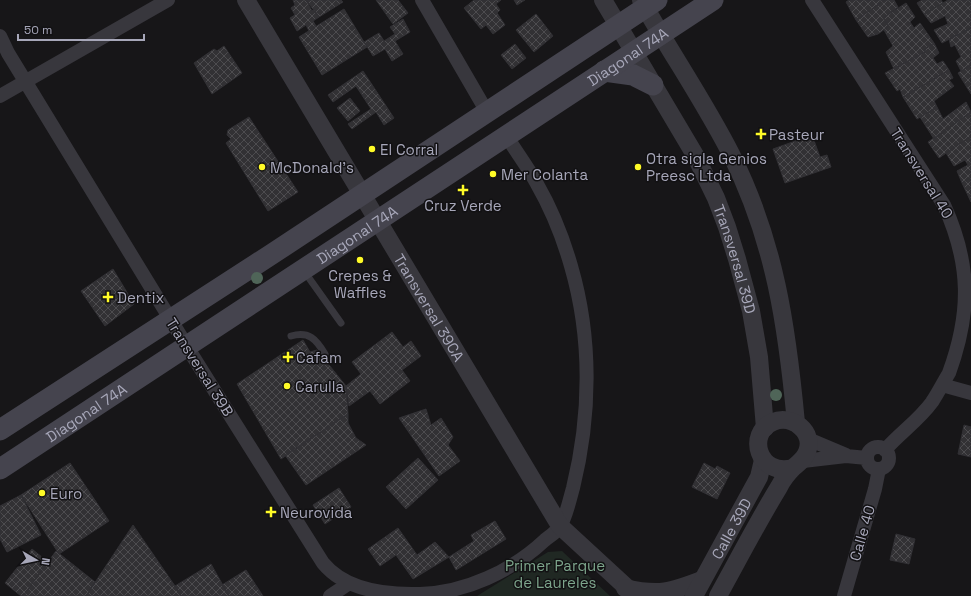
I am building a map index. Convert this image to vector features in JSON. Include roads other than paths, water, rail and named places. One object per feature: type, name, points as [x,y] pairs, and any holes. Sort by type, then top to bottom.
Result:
[{"type":"main road","name":"Diagonal 74A","points":[[0,469],[506,135],[714,0]]},
{"type":"main road","name":"Diagonal 74A","points":[[1,426],[171,320],[362,195],[618,26],[647,3]]},
{"type":"main road","points":[[604,71],[633,75],[653,85]]},
{"type":"street","points":[[0,96],[168,0]]},
{"type":"street","name":"Transversal 39CA","points":[[246,0],[560,526],[630,592]]},
{"type":"street","points":[[422,0],[487,112]]},
{"type":"street","name":"Transversal 39D","points":[[603,0],[695,155],[716,198],[744,282],[756,336],[765,428]]},
{"type":"street","name":"Transversal 40","points":[[812,0],[944,205],[955,226],[971,286],[971,306],[962,345],[942,385]]},
{"type":"street","points":[[647,3],[661,34],[731,155],[762,230],[784,315],[796,423]]},
{"type":"street","name":"Transversal 39B","points":[[0,36],[25,81],[171,320],[331,574],[348,584],[392,593],[438,595],[472,584],[504,569],[534,550],[560,526]]},
{"type":"street","points":[[506,135],[537,184],[553,217],[571,266],[583,323],[587,382],[583,441],[574,484],[560,526]]},
{"type":"street","points":[[885,450],[932,402],[942,385],[971,393]]},
{"type":"street","points":[[798,465],[808,451],[808,439],[804,430],[796,423],[780,420],[772,422],[760,435],[758,443],[763,460],[776,469],[785,470],[798,465],[846,456],[867,458]]},
{"type":"street","points":[[808,439],[846,456]]},
{"type":"street","points":[[878,447],[885,450],[888,454],[889,462],[885,467],[879,469],[871,467],[867,458],[869,453],[878,447]]},
{"type":"street","name":"Calle 39D","points":[[694,596],[759,477],[763,460]]},
{"type":"street","name":"Calle 39D","points":[[718,596],[779,486],[798,465]]},
{"type":"street","name":"Calle 40","points":[[844,596],[875,489],[879,469]]},
{"type":"street","points":[[630,592],[656,594],[671,592],[702,580]]},
{"type":"street","points":[[330,596],[348,584]]},
{"type":"lane","points":[[303,269],[341,322]]},
{"type":"lane","points":[[291,336],[306,334],[317,340],[325,354]]},
{"type":"place","name":"Pasteur","points":[[761,134]]},
{"type":"place","name":"El Corral","points":[[372,149]]},
{"type":"place","name":"McDonald's","points":[[262,167]]},
{"type":"place","name":"Otra sigla Genios Preesc Ltda","points":[[638,167]]},
{"type":"place","name":"Mer Colanta","points":[[493,174]]},
{"type":"place","name":"Cruz Verde","points":[[463,190]]},
{"type":"place","name":"Crepes & Waffles","points":[[360,260]]},
{"type":"place","name":"Dentix","points":[[108,297]]},
{"type":"place","name":"Cafam","points":[[288,357]]},
{"type":"place","name":"Carulla","points":[[287,386]]},
{"type":"place","name":"Euro","points":[[42,493]]},
{"type":"place","name":"Neurovida","points":[[271,512]]},
{"type":"park label","name":"Primer Parque de Laureles","points":[[555,574]]}]
